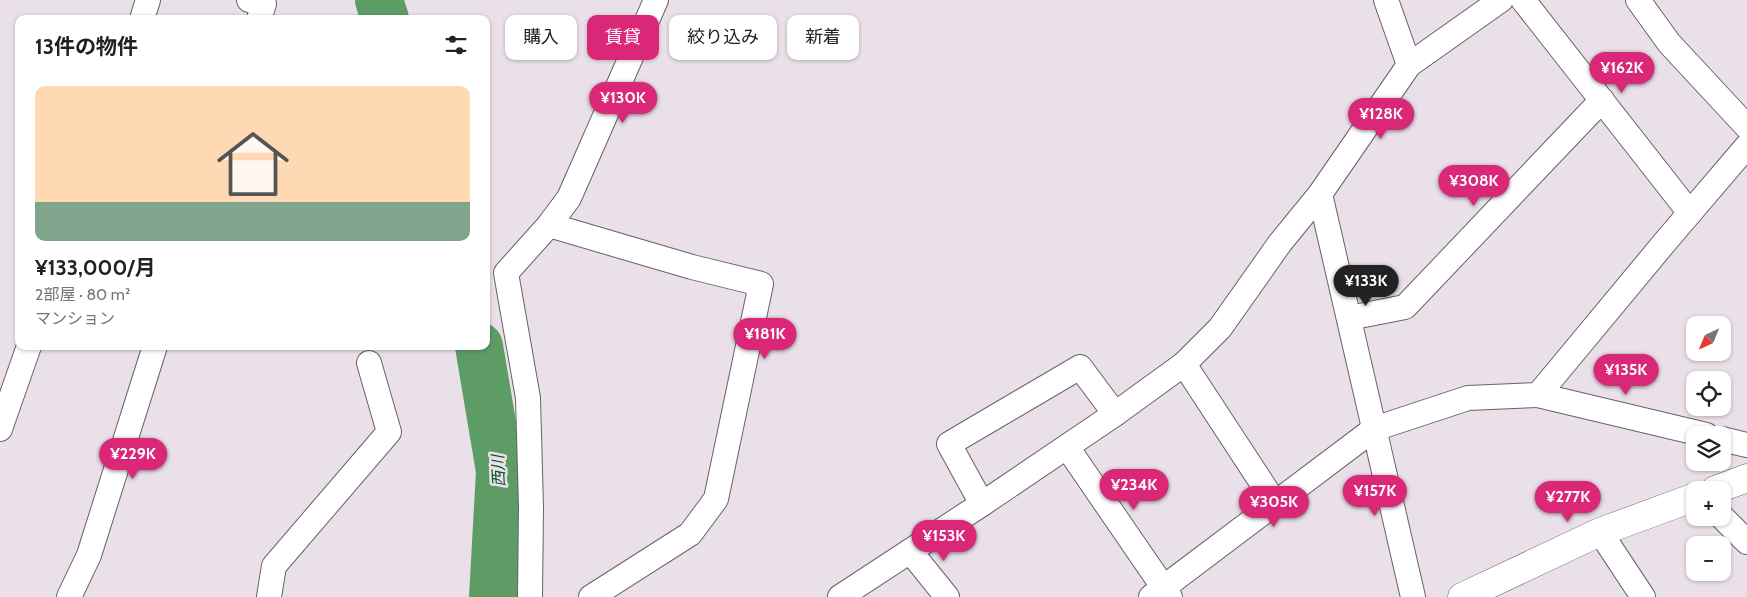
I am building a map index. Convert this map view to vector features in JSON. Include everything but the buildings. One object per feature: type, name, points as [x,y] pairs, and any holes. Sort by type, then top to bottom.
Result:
[{"type":"street","points":[[143,15],[148,0]]},
{"type":"street","points":[[249,0],[264,4],[260,15]]},
{"type":"street","points":[[530,597],[531,507],[528,398],[506,273],[549,225],[569,198],[656,0]]},
{"type":"street","points":[[1386,0],[1409,65]]},
{"type":"street","points":[[840,597],[1067,447],[1184,364],[1220,328],[1280,243],[1320,194],[1409,65],[1500,0]]},
{"type":"street","points":[[1523,0],[1690,213]]},
{"type":"street","points":[[1638,0],[1669,43],[1747,127]]},
{"type":"street","points":[[1349,318],[1405,307],[1602,100]]},
{"type":"street","points":[[1538,395],[1747,146]]},
{"type":"street","points":[[1320,194],[1414,597]]},
{"type":"street","points":[[549,225],[692,267],[761,284],[716,499],[690,534],[591,597]]},
{"type":"street","points":[[0,429],[28,350]]},
{"type":"street","points":[[69,597],[89,555],[154,350]]},
{"type":"street","points":[[269,597],[274,566],[389,432],[369,363]]},
{"type":"street","points":[[1184,364],[1275,504]]},
{"type":"street","points":[[982,504],[949,444],[1080,367],[1115,414]]},
{"type":"street","points":[[1067,447],[1162,594],[1275,504],[1374,429],[1468,398],[1538,395],[1686,430]]},
{"type":"street","points":[[1731,441],[1747,445]]},
{"type":"street","points":[[1731,484],[1747,478]]},
{"type":"street","points":[[1462,597],[1600,532],[1686,501]]},
{"type":"street","points":[[1731,526],[1747,542]]},
{"type":"street","points":[[1600,532],[1643,597]]},
{"type":"street","points":[[910,551],[947,597]]},
{"type":"waterway","name":"西川","points":[[379,0],[384,15]]},
{"type":"waterway","name":"西川","points":[[480,350],[500,471],[493,597]]}]
